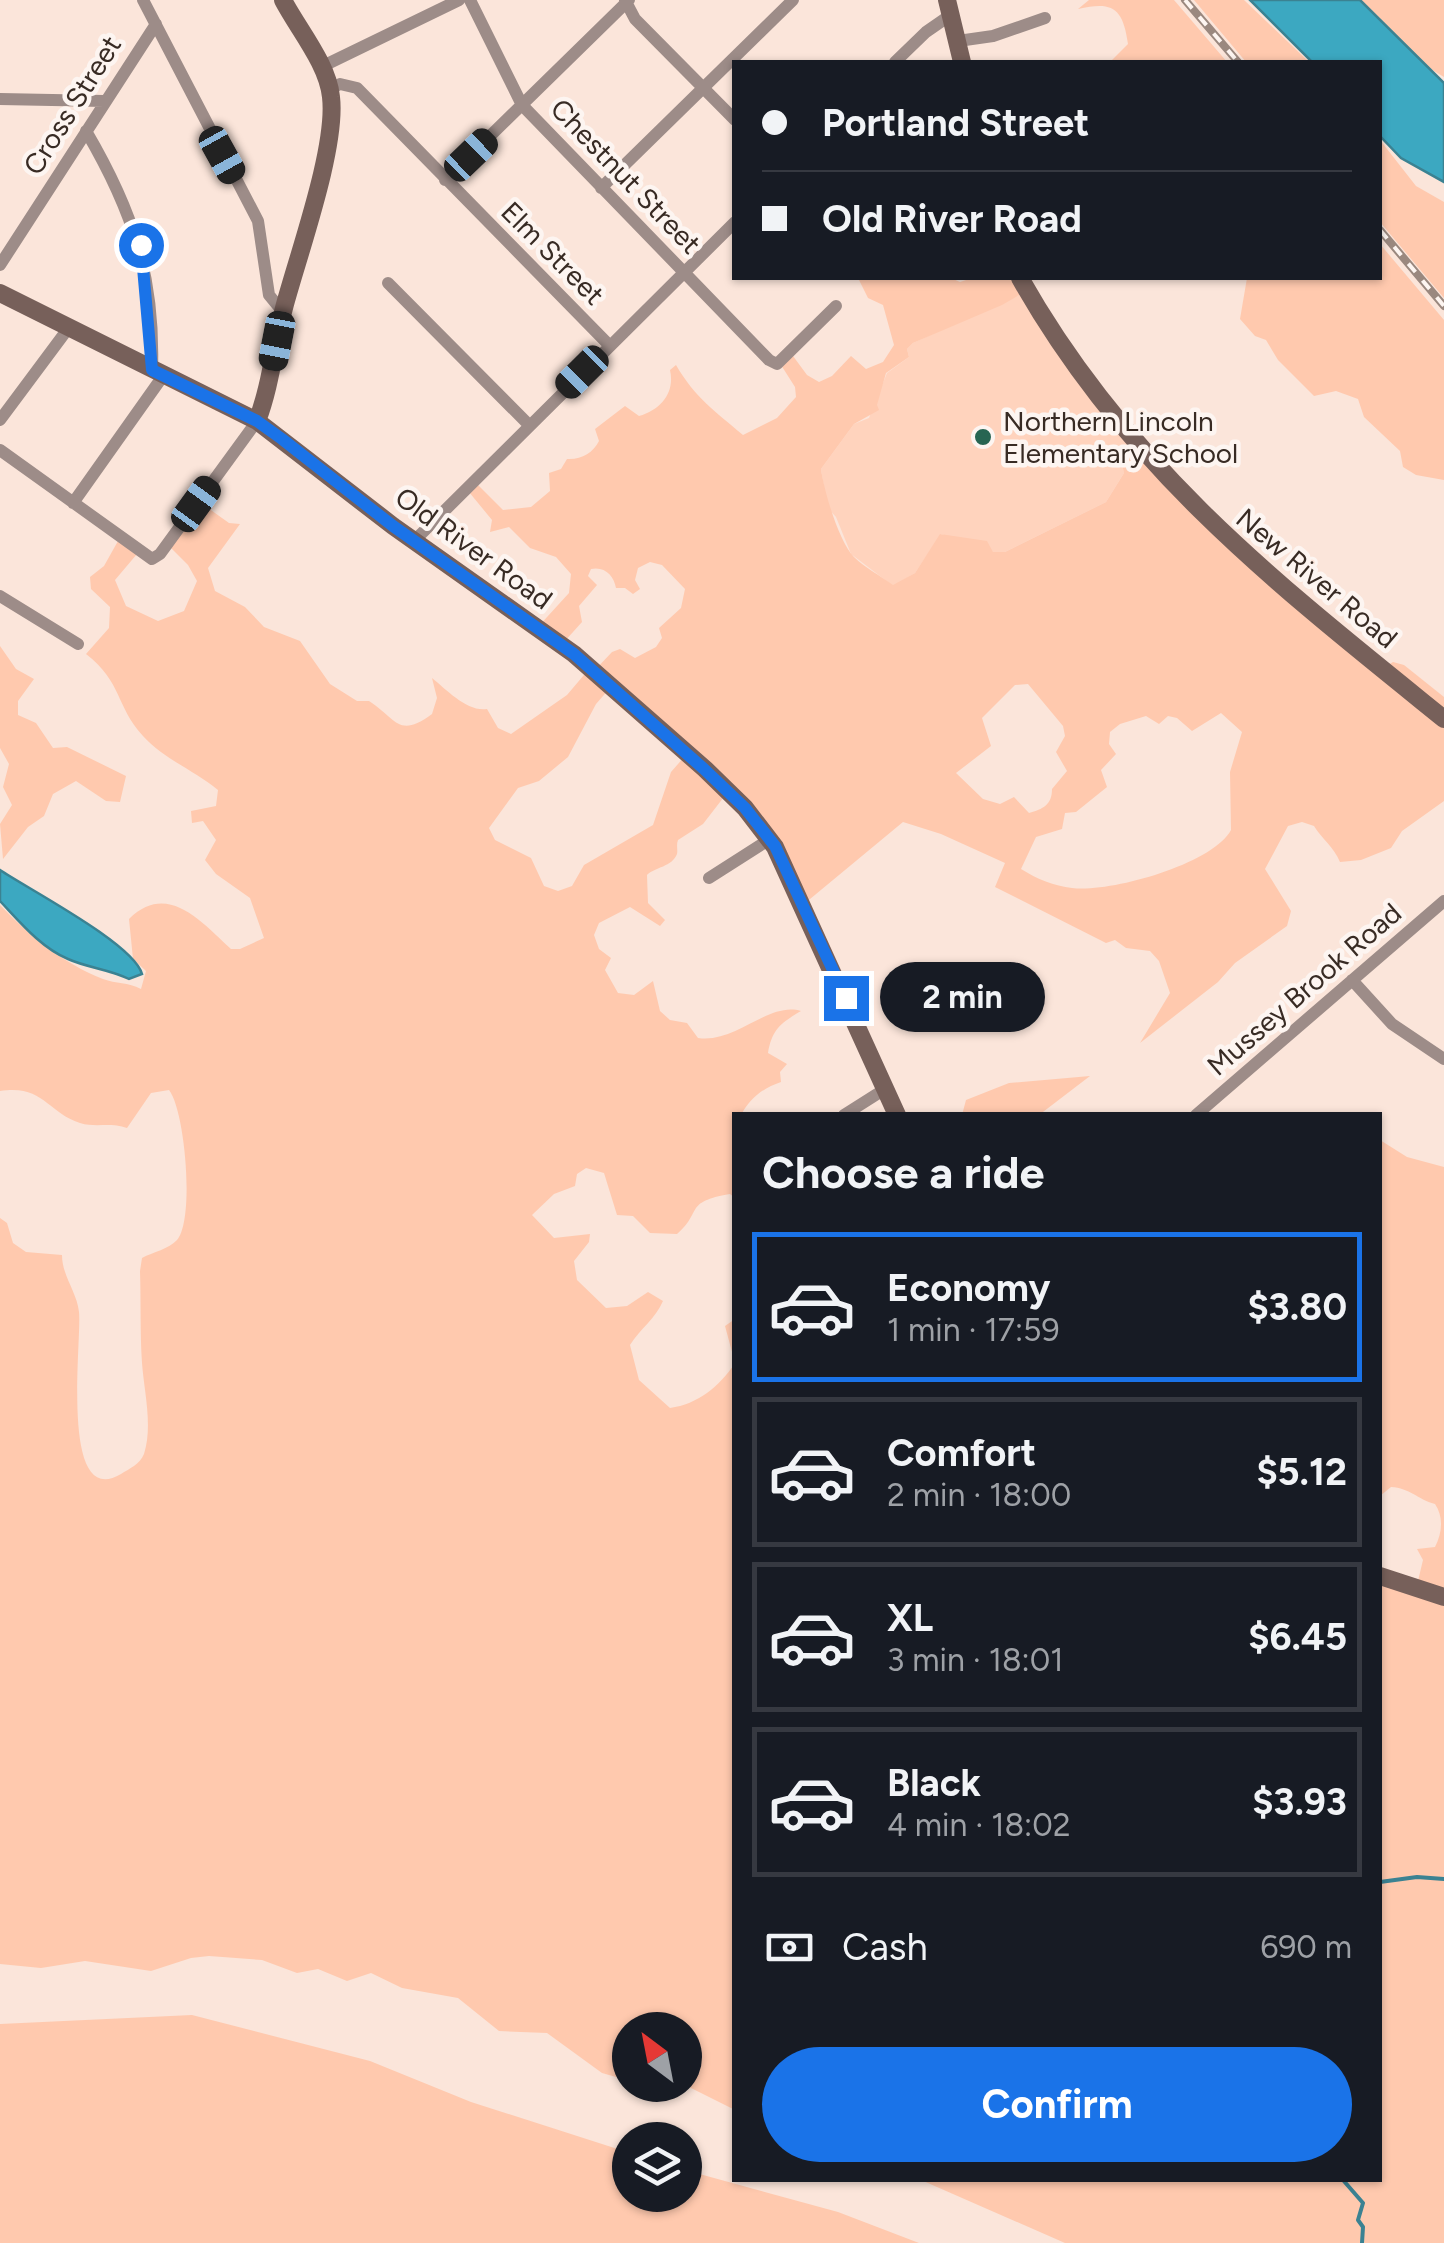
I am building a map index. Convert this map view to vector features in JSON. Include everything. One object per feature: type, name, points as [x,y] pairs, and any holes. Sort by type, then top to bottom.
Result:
[{"type":"main road","points":[[257,421],[324,156],[332,101],[320,67],[283,0]]},
{"type":"main road","points":[[949,7],[962,60]]},
{"type":"main road","name":"New River Road","points":[[1021,280],[1089,385],[1198,512],[1260,569],[1444,720]]},
{"type":"main road","name":"Old River Road","points":[[0,293],[257,421],[414,541],[574,654],[704,769],[770,838],[805,906],[897,1112]]},
{"type":"main road","points":[[1382,1577],[1444,1596]]},
{"type":"street","points":[[143,0],[258,221],[269,295],[273,305],[283,312]]},
{"type":"street","points":[[320,67],[459,0]]},
{"type":"street","name":"Chestnut Street","points":[[470,0],[522,105],[777,364],[836,306]]},
{"type":"street","points":[[601,188],[792,0]]},
{"type":"street","points":[[445,180],[627,1],[635,20],[732,117]]},
{"type":"street","points":[[897,60],[949,7]]},
{"type":"street","points":[[958,41],[993,36],[1045,18]]},
{"type":"street","name":"Cross Street","points":[[0,265],[156,24]]},
{"type":"street","name":"Elm Street","points":[[330,89],[340,84],[357,88],[609,345]]},
{"type":"street","points":[[0,99],[104,101]]},
{"type":"street","points":[[72,502],[157,373],[141,245],[86,131]]},
{"type":"street","points":[[414,541],[732,225]]},
{"type":"street","points":[[388,283],[529,426]]},
{"type":"street","points":[[0,420],[70,326]]},
{"type":"street","points":[[0,450],[152,559],[257,421]]},
{"type":"street","points":[[0,596],[78,644]]},
{"type":"street","points":[[708,878],[770,838]]},
{"type":"street","name":"Mussey Brook Road","points":[[1199,1112],[1444,901]]},
{"type":"street","points":[[1352,980],[1392,1024],[1444,1059]]},
{"type":"street","points":[[849,1112],[885,1088]]},
{"type":"shaded area","points":[[1089,0],[1174,0],[1225,60],[1112,60],[1128,44],[1119,15],[1107,7],[1078,9]]},
{"type":"shaded area","points":[[1194,0],[1244,0],[1307,60],[1244,60]]},
{"type":"shaded area","points":[[1351,0],[1444,0],[1444,77],[1424,65]]},
{"type":"shaded area","points":[[1382,143],[1416,186],[1444,202],[1444,298],[1382,224]]},
{"type":"shaded area","points":[[1382,246],[1444,320],[1444,480],[1416,475],[1403,467],[1400,451],[1364,417],[1358,399],[1336,391],[1314,396],[1278,360],[1266,340],[1255,336],[1240,319],[1247,280],[1382,280]]},
{"type":"shaded area","points":[[859,280],[1021,280],[1026,291],[913,343],[907,349],[909,357],[886,373],[879,410],[854,424],[821,469],[829,503],[848,550],[893,585],[915,573],[940,534],[987,541],[993,552],[1005,552],[1106,502],[1124,473],[1121,460],[1136,447],[1184,498],[1388,665],[1404,665],[1444,697],[1444,801],[1402,831],[1391,848],[1361,860],[1340,862],[1314,826],[1302,822],[1288,826],[1265,869],[1291,911],[1287,926],[1235,963],[1218,982],[1140,1043],[1170,993],[1159,961],[1150,951],[1126,948],[1115,940],[1106,943],[995,887],[1005,863],[941,834],[903,822],[804,904],[776,852],[727,793],[703,824],[678,840],[675,858],[647,875],[648,903],[665,920],[660,926],[630,907],[599,923],[594,935],[599,949],[611,958],[605,970],[618,993],[634,995],[653,981],[660,1011],[670,1020],[687,1023],[698,1038],[725,1035],[777,1012],[801,1011],[778,1028],[770,1045],[768,1053],[787,1064],[780,1072],[781,1082],[763,1091],[743,1112],[732,1112],[732,1196],[699,1204],[677,1234],[650,1233],[633,1216],[617,1215],[604,1173],[586,1168],[577,1174],[575,1186],[554,1194],[532,1215],[554,1238],[590,1234],[589,1242],[574,1261],[577,1280],[606,1308],[627,1306],[648,1292],[663,1301],[630,1345],[639,1380],[670,1408],[699,1398],[732,1368],[732,2108],[702,2094],[702,2012],[612,2012],[612,2076],[602,2073],[547,2033],[499,2031],[458,1998],[402,1988],[371,1973],[347,1981],[318,1969],[297,1973],[262,1960],[209,1956],[151,1971],[85,1961],[41,1968],[0,1964],[0,1218],[7,1223],[13,1243],[26,1252],[62,1255],[79,1312],[77,1386],[81,1447],[89,1468],[102,1479],[121,1474],[144,1454],[148,1420],[141,1351],[142,1258],[177,1240],[186,1211],[187,1189],[180,1119],[169,1090],[151,1093],[127,1128],[80,1123],[36,1095],[0,1091],[0,905],[61,957],[103,979],[141,989],[146,971],[133,959],[129,919],[143,908],[157,904],[183,910],[231,949],[264,938],[250,898],[216,874],[205,860],[216,840],[203,821],[192,823],[191,811],[216,806],[218,790],[143,736],[107,675],[86,654],[109,628],[110,607],[91,589],[90,577],[104,566],[118,541],[137,554],[115,580],[126,606],[158,621],[184,611],[197,581],[169,546],[201,503],[229,523],[240,524],[208,568],[215,591],[245,607],[264,627],[300,641],[330,684],[357,701],[369,701],[405,726],[432,714],[437,698],[432,678],[465,704],[487,709],[498,728],[511,734],[567,695],[589,669],[595,670],[612,652],[620,649],[635,658],[656,647],[662,638],[659,628],[681,608],[685,589],[662,565],[650,562],[638,568],[635,580],[640,589],[633,594],[616,588],[605,571],[591,569],[588,576],[597,585],[579,606],[582,622],[564,642],[537,628],[569,593],[571,574],[556,557],[530,548],[509,527],[490,532],[492,520],[469,492],[477,484],[503,510],[531,507],[550,491],[549,473],[561,469],[567,459],[582,457],[593,449],[599,441],[595,429],[625,406],[639,416],[660,404],[668,392],[670,370],[676,365],[699,396],[743,435],[777,418],[796,397],[795,387],[781,365],[793,356],[807,375],[819,382],[832,376],[851,356],[866,369],[883,362],[894,345],[883,305],[868,298]],"holes":[[[1028,684],[1063,726],[1065,736],[1056,752],[1067,771],[1052,789],[1048,803],[1029,813],[1014,797],[1000,804],[983,799],[956,773],[991,746],[982,718],[1015,685]],[[610,688],[685,756],[671,772],[653,825],[584,865],[572,886],[558,891],[544,886],[531,858],[495,840],[489,828],[518,788],[539,781],[568,757],[596,704]],[[1221,713],[1242,732],[1230,772],[1231,830],[1204,854],[1159,874],[1089,888],[1065,887],[1021,869],[1036,837],[1062,829],[1065,813],[1076,812],[1107,787],[1101,770],[1116,754],[1109,744],[1110,732],[1120,724],[1146,716],[1159,724],[1168,716],[1177,718],[1192,731]]]},
{"type":"shaded area","name":"Northern Lincoln Elementary School","points":[[1023,293],[1088,395],[1132,450],[1122,460],[1124,473],[1106,502],[1005,552],[993,552],[941,534],[915,573],[893,586],[851,554],[836,517],[827,507],[821,469],[854,424],[869,418],[887,373],[909,357],[907,349],[913,343]]},
{"type":"shaded area","points":[[0,646],[16,669],[34,679],[18,701],[18,715],[36,723],[53,748],[67,747],[126,776],[120,802],[106,801],[76,781],[53,794],[44,816],[28,827],[3,859],[0,824],[12,805],[3,787],[9,764],[0,748]]},
{"type":"shaded area","points":[[1090,1076],[1043,1112],[963,1112],[966,1100],[1009,1083]]},
{"type":"shaded area","points":[[1382,1141],[1407,1157],[1444,1167],[1444,2243],[1065,2243],[926,2182],[1382,2182],[1382,1576],[1417,1585],[1423,1560],[1417,1549],[1435,1547],[1441,1526],[1435,1504],[1391,1487],[1382,1494]]},
{"type":"shaded area","points":[[732,1321],[732,1352],[725,1326]]},
{"type":"shaded area","points":[[192,2015],[370,2061],[471,2102],[612,2147],[612,2212],[702,2212],[702,2175],[838,2212],[919,2243],[0,2243],[0,2024]]},
{"type":"water","points":[[1250,0],[1360,0],[1444,83],[1444,182],[1401,158],[1382,138],[1382,60],[1310,60]]},
{"type":"water","points":[[0,870],[101,933],[135,962],[142,974],[129,979],[76,962],[49,948],[0,901]]},
{"type":"waterway","points":[[1382,1882],[1417,1877],[1444,1879]]},
{"type":"waterway","points":[[1345,2182],[1363,2203],[1358,2220],[1363,2227],[1362,2243]]},
{"type":"railway","points":[[1185,0],[1236,60]]},
{"type":"railway","points":[[1382,232],[1444,306]]},
{"type":"place","name":"Northern Lincoln Elementary School","points":[[983,437]]},
{"type":"route","points":[[141,245],[152,370],[257,421],[282,439],[393,526],[574,654],[704,769],[745,808],[775,846],[846,998]]}]
